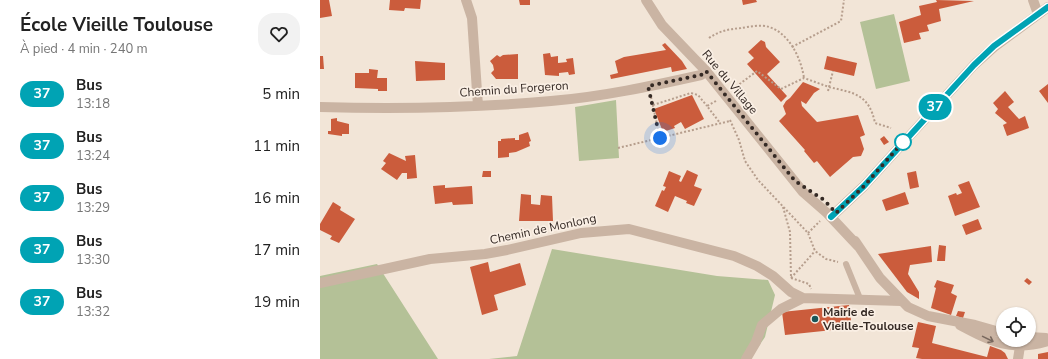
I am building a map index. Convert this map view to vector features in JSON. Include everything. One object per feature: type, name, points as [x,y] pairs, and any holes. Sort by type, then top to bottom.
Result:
[{"type":"street","points":[[466,0],[472,18],[478,106]]},
{"type":"street","name":"Rue du Village","points":[[646,0],[662,25],[706,71],[722,97],[795,181],[824,200],[833,215],[850,232],[880,278],[901,301],[916,311],[996,331]]},
{"type":"street","points":[[1033,0],[1038,14]]},
{"type":"street","points":[[833,215],[864,186],[974,65],[994,46],[1048,7]]},
{"type":"street","name":"Chemin du Forgeron","points":[[320,107],[478,106],[552,101],[648,86],[701,75],[706,71]]},
{"type":"street","name":"Chemin de Monlong","points":[[320,283],[430,259],[500,251],[581,233],[628,229],[734,256],[757,266],[791,292],[803,298],[861,301],[901,301]]},
{"type":"street","points":[[746,359],[756,342],[762,325],[781,309],[803,298]]},
{"type":"street","name":"Rue du Village","points":[[953,321],[996,343]]},
{"type":"street","points":[[1036,337],[1048,338]]},
{"type":"street","name":"Rue du Village","points":[[1036,342],[1048,341]]},
{"type":"street","points":[[1018,359],[1020,347]]},
{"type":"lane","points":[[846,264],[861,301]]},
{"type":"path","points":[[792,47],[841,21],[844,0]]},
{"type":"path","points":[[709,38],[718,32],[729,29],[769,26],[786,37],[802,65],[804,78]]},
{"type":"path","points":[[707,106],[722,97],[757,71],[781,88],[791,82],[804,78],[829,87],[857,94],[866,101],[873,112],[875,123],[891,128]]},
{"type":"path","points":[[828,91],[833,71]]},
{"type":"path","points":[[648,86],[660,138]]},
{"type":"path","points":[[653,105],[691,93],[698,95],[720,123]]},
{"type":"path","points":[[618,148],[730,120],[740,140],[745,161],[758,180],[808,233],[815,252],[826,259],[834,260]]},
{"type":"path","points":[[783,206],[790,232],[791,278]]},
{"type":"path","points":[[808,233],[820,221]]},
{"type":"path","points":[[791,278],[815,252]]},
{"type":"path","points":[[791,278],[809,284],[812,291],[803,298]]},
{"type":"green space","points":[[894,14],[910,81],[876,89],[860,22]]},
{"type":"green space","points":[[616,100],[619,158],[579,161],[575,107]]},
{"type":"green space","points":[[552,249],[717,276],[768,280],[775,295],[765,337],[750,359],[489,359],[517,356]]},
{"type":"green space","points":[[377,264],[438,359],[320,359],[320,276]]},
{"type":"building","points":[[320,0],[329,0],[332,16],[320,18]]},
{"type":"building","points":[[390,0],[421,0],[420,9],[405,8],[404,11],[389,10]]},
{"type":"building","points":[[519,0],[530,0],[530,5],[520,5]]},
{"type":"building","points":[[742,0],[756,0],[757,2],[743,5]]},
{"type":"building","points":[[936,0],[974,1],[939,9],[941,21],[927,25],[929,31],[919,33],[921,39],[904,43],[899,22],[921,15],[919,6],[937,2]]},
{"type":"building","points":[[761,40],[765,42],[766,47],[780,62],[767,74],[787,96],[781,102],[747,64],[754,58],[748,52]]},
{"type":"building","points":[[665,43],[682,61],[687,69],[672,72],[671,67],[611,79],[610,75],[618,73],[615,61],[624,57],[666,50],[662,45]]},
{"type":"building","points":[[550,53],[551,57],[558,56],[558,63],[567,62],[566,59],[573,58],[575,74],[569,75],[568,72],[559,73],[559,76],[545,75],[543,54]]},
{"type":"building","points":[[518,54],[518,79],[496,79],[491,73],[494,70],[490,61],[497,55],[500,57],[503,55]]},
{"type":"building","points":[[320,56],[323,56],[324,69],[320,69]]},
{"type":"building","points":[[827,56],[857,63],[854,76],[824,69]]},
{"type":"building","points":[[415,61],[445,63],[445,80],[416,81]]},
{"type":"building","points":[[369,69],[378,70],[377,78],[387,78],[387,91],[355,88],[355,73],[369,73]]},
{"type":"building","points":[[803,82],[820,89],[814,93],[806,104],[801,101],[802,106],[817,122],[858,115],[865,135],[860,137],[864,149],[861,156],[853,157],[830,177],[817,161],[814,163],[804,151],[805,150],[779,121],[786,114],[783,106],[786,101]]},
{"type":"building","points":[[1048,84],[1048,103],[1039,91]]},
{"type":"building","points":[[1005,91],[1014,102],[1008,107],[1019,119],[1025,116],[1029,128],[1007,136],[1003,125],[1007,123],[995,113],[998,109],[993,103]]},
{"type":"building","points":[[692,95],[704,119],[685,129],[681,122],[674,126],[675,128],[663,132],[654,109]]},
{"type":"building","points":[[337,118],[337,121],[349,124],[349,134],[342,134],[342,136],[328,134],[328,131],[331,131],[331,119]]},
{"type":"building","points":[[528,132],[531,141],[529,142],[530,146],[516,152],[509,153],[509,157],[498,158],[498,141],[501,141],[501,139],[515,138],[515,140],[519,140],[519,135]]},
{"type":"building","points":[[884,136],[889,142],[884,145],[880,139]]},
{"type":"building","points":[[389,153],[406,161],[405,156],[415,155],[417,178],[407,179],[407,173],[402,173],[397,180],[381,169],[386,163],[383,161]]},
{"type":"building","points":[[687,170],[698,175],[694,186],[702,189],[694,206],[675,196],[668,212],[655,206],[662,190],[664,191],[666,187],[663,186],[669,171],[681,176],[679,181],[681,182]]},
{"type":"building","points":[[483,171],[491,171],[491,177],[482,177]]},
{"type":"building","points":[[916,171],[919,187],[910,189],[907,173]]},
{"type":"building","points":[[969,181],[980,207],[955,216],[948,196],[956,193],[957,195],[962,193],[958,185]]},
{"type":"building","points":[[445,185],[445,188],[472,186],[473,204],[453,205],[452,202],[435,204],[433,186]]},
{"type":"building","points":[[905,192],[909,204],[886,211],[882,200]]},
{"type":"building","points":[[521,194],[531,195],[531,204],[540,205],[541,195],[552,196],[553,221],[519,221]]},
{"type":"building","points":[[333,202],[341,207],[340,210],[355,219],[339,243],[330,239],[332,236],[320,230],[320,224]]},
{"type":"building","points":[[978,219],[982,229],[966,235],[962,225]]},
{"type":"building","points":[[939,245],[946,246],[945,261],[937,261]]},
{"type":"building","points":[[931,246],[932,262],[910,265],[908,274],[919,292],[919,299],[907,292],[878,254]]},
{"type":"building","points":[[488,262],[490,272],[520,263],[526,285],[494,295],[498,310],[482,315],[470,267]]},
{"type":"building","points":[[1027,278],[1032,282],[1029,285],[1024,281]]},
{"type":"building","points":[[937,280],[954,285],[951,293],[957,296],[951,315],[931,308],[936,288],[934,287]]},
{"type":"building","points":[[849,305],[852,328],[785,335],[782,312]]},
{"type":"building","points":[[958,311],[965,312],[963,318],[956,316]]},
{"type":"building","points":[[918,322],[936,326],[932,343],[987,357],[990,346],[1001,350],[1005,353],[1008,359],[916,358],[919,348],[912,347]]},
{"type":"building","points":[[1048,352],[1048,359],[1038,359],[1038,354]]},
{"type":"bus line","name":"37","points":[[831,217],[864,186],[974,65],[994,46],[1048,7]]},
{"type":"place","name":"Mairie de Vieille-Toulouse","points":[[815,319]]},
{"type":"route","points":[[660,138],[648,86],[701,75],[706,71],[795,181],[824,200],[836,213],[864,186],[903,142]]}]
